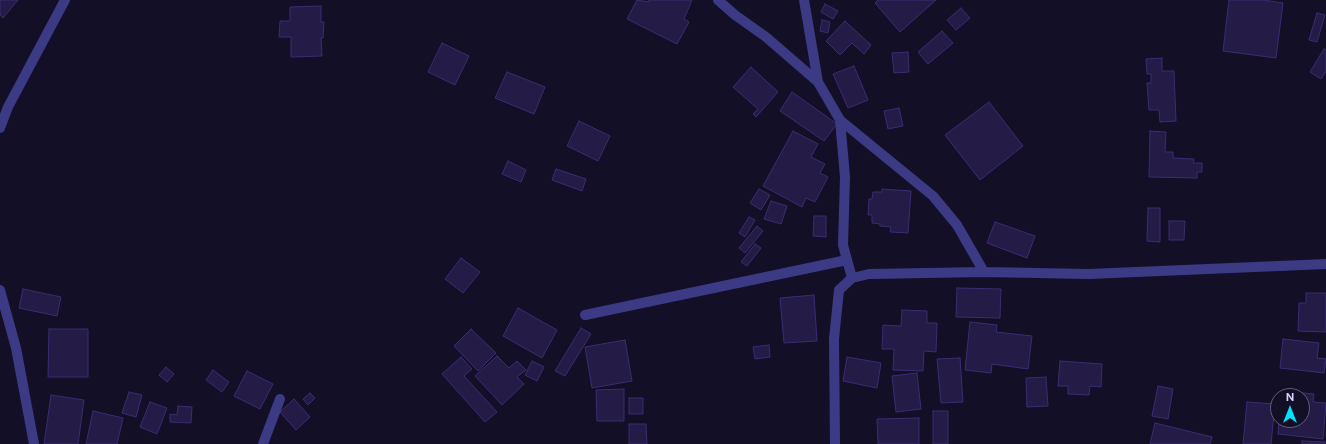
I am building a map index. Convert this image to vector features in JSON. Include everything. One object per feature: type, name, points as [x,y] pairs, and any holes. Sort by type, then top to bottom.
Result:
[{"type":"street","points":[[0,128],[8,107],[65,0]]},
{"type":"street","points":[[718,0],[735,15],[766,37],[818,82],[840,120],[933,196],[957,225],[984,272]]},
{"type":"street","points":[[804,0],[818,82]]},
{"type":"street","points":[[840,120],[845,177],[843,245],[852,278]]},
{"type":"street","points":[[585,315],[847,260]]},
{"type":"street","points":[[835,444],[834,339],[839,290],[852,278],[869,274],[984,272],[1089,274],[1326,264]]},
{"type":"street","points":[[0,290],[16,348],[34,444]]},
{"type":"street","points":[[263,444],[280,399]]},
{"type":"building","points":[[0,0],[18,0],[3,18],[0,15]]},
{"type":"building","points":[[637,0],[649,2],[649,0],[692,0],[684,19],[689,22],[677,44],[627,19]]},
{"type":"building","points":[[878,0],[936,0],[900,32],[875,3]]},
{"type":"building","points":[[1229,0],[1263,0],[1283,3],[1276,58],[1223,51]]},
{"type":"building","points":[[825,4],[838,11],[833,19],[821,12]]},
{"type":"building","points":[[321,6],[321,22],[324,22],[323,38],[321,38],[322,56],[291,57],[291,37],[279,37],[280,21],[290,21],[290,7]]},
{"type":"building","points":[[961,8],[970,18],[956,30],[947,20]]},
{"type":"building","points":[[1317,13],[1325,15],[1317,42],[1309,40]]},
{"type":"building","points":[[822,20],[830,22],[828,33],[820,31]]},
{"type":"building","points":[[845,21],[871,45],[864,54],[852,43],[840,55],[826,41]]},
{"type":"building","points":[[942,31],[953,43],[928,64],[918,52]]},
{"type":"building","points":[[442,43],[469,56],[455,85],[428,72]]},
{"type":"building","points":[[1324,49],[1326,50],[1326,71],[1321,79],[1310,72]]},
{"type":"building","points":[[908,52],[909,72],[894,73],[892,53]]},
{"type":"building","points":[[1162,58],[1162,71],[1174,71],[1176,121],[1160,122],[1159,110],[1149,110],[1147,83],[1151,83],[1151,74],[1147,74],[1146,59]]},
{"type":"building","points":[[854,66],[868,100],[848,108],[833,74]]},
{"type":"building","points":[[751,67],[778,92],[756,117],[753,114],[758,109],[733,87]]},
{"type":"building","points":[[507,72],[545,87],[534,114],[495,98]]},
{"type":"building","points":[[792,92],[837,124],[824,141],[780,111]]},
{"type":"building","points":[[989,102],[1023,146],[980,180],[945,135]]},
{"type":"building","points":[[899,108],[903,126],[888,129],[884,111]]},
{"type":"building","points":[[579,121],[610,136],[598,161],[567,146]]},
{"type":"building","points":[[793,131],[818,144],[811,157],[825,164],[820,173],[828,177],[815,202],[806,198],[802,207],[763,186]]},
{"type":"building","points":[[1150,131],[1166,132],[1165,152],[1173,152],[1173,158],[1194,159],[1193,163],[1202,163],[1202,172],[1197,172],[1197,178],[1149,177]]},
{"type":"building","points":[[508,161],[526,170],[521,182],[502,174]]},
{"type":"building","points":[[556,169],[586,179],[582,191],[552,180]]},
{"type":"building","points":[[759,189],[770,195],[761,210],[750,203]]},
{"type":"building","points":[[882,189],[911,191],[908,233],[890,232],[891,227],[880,226],[880,224],[872,223],[872,215],[868,215],[869,199],[872,199],[873,192],[882,192]]},
{"type":"building","points":[[771,201],[787,206],[781,224],[764,219]]},
{"type":"building","points":[[1148,208],[1160,208],[1160,242],[1147,241]]},
{"type":"building","points":[[814,216],[826,216],[826,237],[813,236]]},
{"type":"building","points":[[749,217],[755,220],[745,237],[739,233]]},
{"type":"building","points":[[1169,221],[1185,221],[1184,240],[1169,240]]},
{"type":"building","points":[[995,222],[1035,236],[1027,258],[987,243]]},
{"type":"building","points":[[757,226],[763,231],[745,253],[739,248]]},
{"type":"building","points":[[755,244],[761,248],[747,266],[741,262]]},
{"type":"building","points":[[461,258],[480,272],[463,293],[445,279]]},
{"type":"building","points":[[957,288],[1001,289],[1000,318],[956,317]]},
{"type":"building","points":[[23,289],[61,297],[57,316],[19,308]]},
{"type":"building","points":[[1306,293],[1326,293],[1326,332],[1298,331],[1299,303],[1306,303]]},
{"type":"building","points":[[814,295],[817,341],[784,343],[780,298]]},
{"type":"building","points":[[518,308],[557,330],[542,358],[503,336]]},
{"type":"building","points":[[902,310],[927,311],[927,323],[937,323],[936,352],[924,351],[923,371],[893,370],[894,349],[882,349],[883,325],[901,326]]},
{"type":"building","points":[[970,322],[997,325],[996,332],[1032,336],[1028,369],[992,364],[991,373],[965,370]]},
{"type":"building","points":[[581,328],[591,334],[565,376],[555,371]]},
{"type":"building","points":[[49,329],[88,329],[88,377],[48,377]]},
{"type":"building","points":[[471,329],[496,353],[478,371],[454,346]]},
{"type":"building","points":[[1283,339],[1319,343],[1317,358],[1326,359],[1324,373],[1280,368]]},
{"type":"building","points":[[625,340],[632,381],[592,388],[585,347]]},
{"type":"building","points":[[769,345],[770,357],[755,359],[753,347]]},
{"type":"building","points":[[497,356],[509,368],[517,361],[526,370],[517,377],[524,384],[502,405],[475,376]]},
{"type":"building","points":[[461,357],[472,369],[464,376],[497,412],[485,422],[442,374]]},
{"type":"building","points":[[847,357],[881,363],[877,388],[843,381]]},
{"type":"building","points":[[960,358],[963,402],[941,403],[937,359]]},
{"type":"building","points":[[532,361],[544,367],[537,381],[525,375]]},
{"type":"building","points":[[1060,361],[1102,364],[1101,387],[1090,386],[1089,395],[1068,394],[1068,386],[1058,386]]},
{"type":"building","points":[[166,367],[174,374],[167,382],[159,375]]},
{"type":"building","points":[[213,370],[229,382],[222,392],[206,380]]},
{"type":"building","points":[[247,371],[273,384],[260,409],[234,396]]},
{"type":"building","points":[[917,373],[921,409],[896,412],[892,376]]},
{"type":"building","points":[[1046,377],[1048,406],[1027,407],[1026,378]]},
{"type":"building","points":[[1158,386],[1173,389],[1168,419],[1152,416]]},
{"type":"building","points":[[624,389],[624,421],[597,421],[596,390]]},
{"type":"building","points":[[129,392],[142,395],[136,417],[122,413]]},
{"type":"building","points":[[310,393],[315,398],[308,405],[303,399]]},
{"type":"building","points":[[1310,394],[1314,394],[1313,402],[1326,403],[1323,439],[1278,434],[1278,428],[1310,428]]},
{"type":"building","points":[[51,395],[84,400],[78,444],[44,444]]},
{"type":"building","points":[[629,398],[643,398],[643,414],[629,414]]},
{"type":"building","points":[[294,399],[310,417],[296,430],[280,412]]},
{"type":"building","points":[[150,402],[167,408],[157,434],[140,427]]},
{"type":"building","points":[[1247,402],[1270,404],[1270,428],[1273,428],[1271,444],[1243,444]]},
{"type":"building","points":[[178,406],[192,407],[191,423],[170,422],[170,414],[177,415]]},
{"type":"building","points":[[93,411],[123,418],[117,444],[86,444]]},
{"type":"building","points":[[933,411],[948,411],[948,444],[933,444]]},
{"type":"building","points":[[919,418],[919,444],[878,444],[877,419]]},
{"type":"building","points":[[1155,423],[1212,437],[1210,444],[1150,444]]},
{"type":"building","points":[[629,424],[646,424],[647,444],[629,444]]},
{"type":"building","points":[[1302,441],[1325,442],[1325,444],[1302,444]]}]
